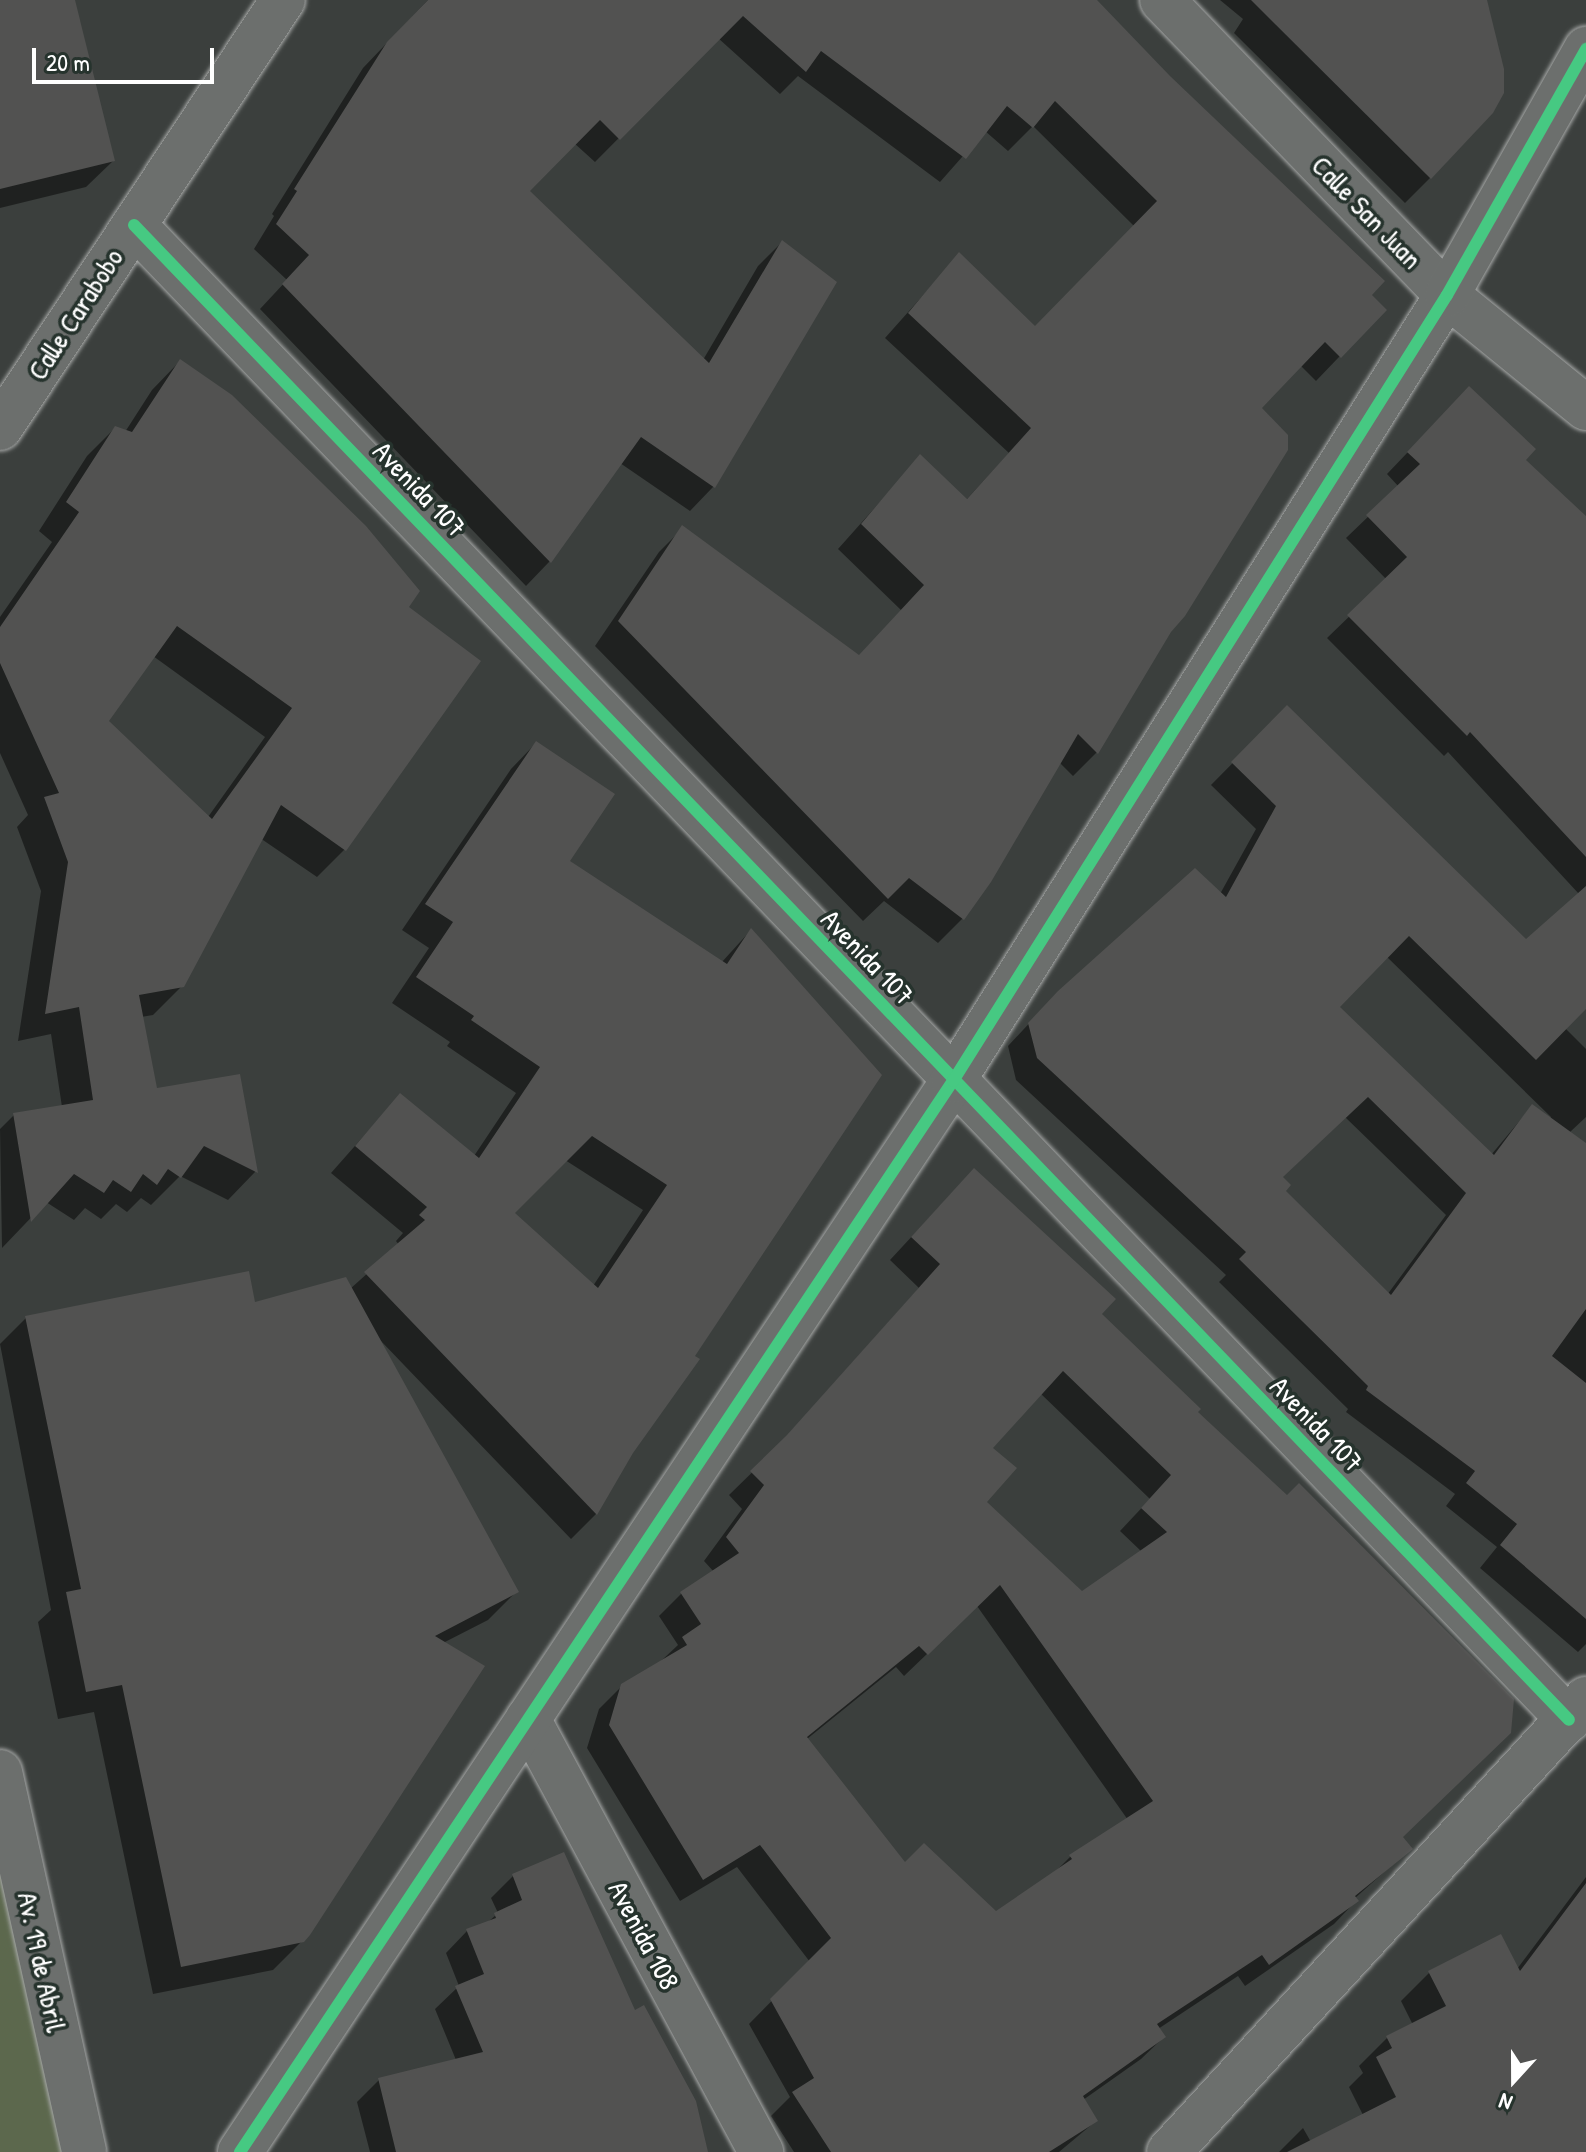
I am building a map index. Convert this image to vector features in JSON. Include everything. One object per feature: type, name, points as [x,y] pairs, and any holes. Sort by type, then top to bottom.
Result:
[{"type":"street","name":"Calle Carabobo","points":[[0,428],[283,0]]},
{"type":"street","name":"Calle San Juan","points":[[1162,0],[1447,295],[1586,408]]},
{"type":"street","points":[[240,2152],[953,1081],[1447,295],[1586,49]]},
{"type":"street","name":"Avenida 107","points":[[134,225],[953,1081],[1578,1710]]},
{"type":"street","points":[[1169,2152],[1578,1710]]},
{"type":"street","name":"Avenida 108","points":[[528,1719],[761,2152]]},
{"type":"street","name":"Av. 19 de Abril","points":[[0,1772],[84,2152]]},
{"type":"green space","points":[[0,1841],[69,2152],[0,2152]]},
{"type":"building","points":[[0,0],[75,0],[115,161],[0,189]]},
{"type":"building","points":[[428,0],[1097,0],[1170,76],[1385,281],[1372,295],[1387,310],[1341,358],[1325,342],[1262,408],[1288,435],[1288,450],[1185,616],[1171,632],[1098,754],[1078,734],[991,882],[964,920],[909,878],[888,899],[618,621],[682,525],[859,655],[924,585],[861,524],[920,454],[967,499],[1031,428],[908,313],[959,252],[1035,326],[1157,201],[1055,101],[1033,128],[1007,106],[966,159],[821,51],[806,72],[743,16],[620,140],[600,120],[530,191],[709,363],[782,240],[837,282],[715,488],[641,437],[551,563],[282,284],[309,255],[276,224],[297,191],[294,189],[387,42]]},
{"type":"building","points":[[1251,0],[1487,0],[1504,69],[1504,93],[1493,113],[1431,179]]},
{"type":"building","points":[[180,359],[232,395],[366,526],[420,591],[409,607],[481,661],[346,851],[281,805],[184,987],[139,995],[157,1088],[240,1074],[258,1173],[204,1146],[181,1178],[168,1169],[157,1185],[143,1174],[131,1192],[113,1180],[104,1193],[74,1174],[31,1222],[13,1113],[93,1100],[79,1007],[45,1014],[68,862],[44,797],[59,793],[0,663],[0,627],[79,512],[66,502],[115,426],[132,432]],"holes":[[[177,626],[292,708],[212,819],[109,721]]]},
{"type":"building","points":[[1469,386],[1536,449],[1526,460],[1586,516],[1586,857],[1470,732],[1467,736],[1347,615],[1407,557],[1366,515],[1420,464],[1407,452]]},
{"type":"building","points":[[1287,705],[1526,939],[1586,886],[1586,1009],[1536,1060],[1409,936],[1340,1007],[1494,1155],[1532,1104],[1586,1143],[1586,1309],[1552,1356],[1586,1383],[1586,1619],[1500,1545],[1517,1524],[1466,1483],[1475,1471],[1366,1390],[1368,1386],[1239,1259],[1246,1252],[1037,1058],[1028,1023],[1058,991],[1195,868],[1226,897],[1276,806],[1231,762]],"holes":[[[1368,1097],[1466,1193],[1391,1295],[1286,1191],[1291,1185],[1283,1177]]]},
{"type":"building","points":[[536,741],[615,794],[570,861],[727,964],[751,928],[882,1075],[695,1356],[700,1359],[633,1453],[597,1515],[364,1272],[425,1220],[419,1215],[427,1207],[355,1146],[400,1093],[479,1158],[540,1067],[471,1020],[474,1016],[416,977],[453,922],[425,904]],"holes":[[[592,1136],[667,1185],[598,1288],[515,1213]]]},
{"type":"building","points":[[974,1168],[1116,1299],[1102,1314],[1201,1409],[1198,1412],[1287,1495],[1299,1483],[1514,1699],[1511,1733],[1403,1837],[1413,1849],[1355,1896],[1359,1901],[1269,1965],[1262,1955],[1157,2024],[1166,2037],[1083,2096],[1098,2121],[1049,2152],[831,2152],[792,2092],[814,2078],[770,1999],[831,1938],[760,1845],[703,1880],[609,1725],[621,1684],[687,1645],[682,1637],[701,1624],[680,1592],[739,1553],[726,1537],[764,1485],[750,1471],[787,1435],[940,1264],[911,1237]],"holes":[[[1063,1371],[1171,1475],[1141,1508],[1167,1532],[1082,1591],[987,1502],[1017,1468],[993,1448]],[[1000,1585],[1153,1801],[1069,1855],[1072,1859],[996,1911],[924,1843],[905,1862],[807,1737],[919,1646],[928,1655]]]},
{"type":"building","points":[[249,1271],[255,1302],[346,1277],[519,1592],[435,1636],[485,1666],[304,1942],[181,1967],[122,1685],[86,1692],[66,1592],[81,1589],[25,1316]]},
{"type":"building","points":[[564,1852],[635,2010],[644,2005],[696,2101],[708,2152],[396,2152],[378,2078],[483,2052],[455,1986],[484,1974],[466,1929],[496,1918],[494,1913],[522,1900],[512,1874]]},
{"type":"building","points":[[1586,1883],[1586,2152],[1287,2152],[1396,2097],[1376,2057],[1392,2048],[1386,2036],[1446,2006],[1428,1971],[1501,1934],[1520,1971]]},
{"type":"cycle path","points":[[240,2152],[953,1081],[1447,295],[1586,49]]},
{"type":"cycle path","points":[[134,225],[1569,1720]]}]
